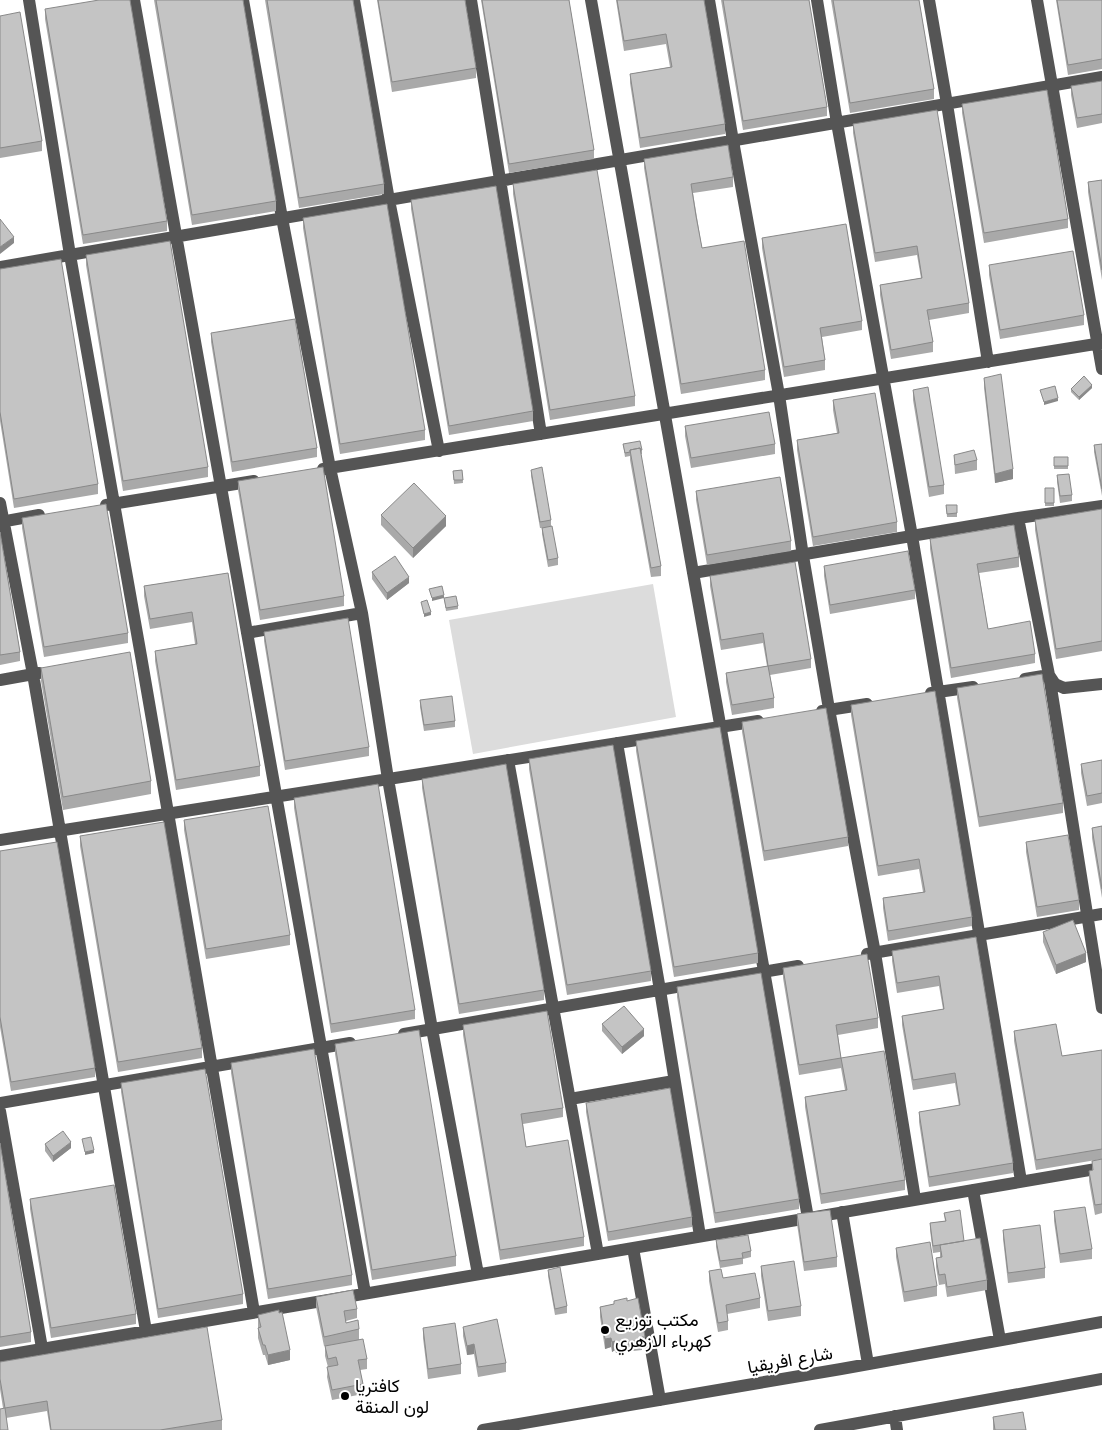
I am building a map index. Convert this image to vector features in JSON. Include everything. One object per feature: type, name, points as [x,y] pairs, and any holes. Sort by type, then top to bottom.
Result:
[{"type":"street","points":[[29,0],[70,255],[114,503],[136,657],[168,813],[254,1312]]},
{"type":"street","points":[[134,0],[365,1293]]},
{"type":"street","points":[[243,0],[330,468],[362,614],[388,779],[478,1274]]},
{"type":"street","points":[[354,0],[389,200],[439,451]]},
{"type":"street","points":[[471,0],[541,434]]},
{"type":"street","points":[[592,0],[808,1218]]},
{"type":"street","points":[[709,0],[780,395],[803,556],[829,710],[875,953],[915,1199]]},
{"type":"street","points":[[817,0],[836,123],[884,379],[939,692],[1021,1182]]},
{"type":"street","points":[[928,0],[947,104],[988,362]]},
{"type":"street","points":[[1037,0],[1051,86],[1100,344],[1102,369]]},
{"type":"street","points":[[0,267],[1102,77]]},
{"type":"street","points":[[307,472],[1100,344]]},
{"type":"street","points":[[96,506],[269,478]]},
{"type":"street","points":[[0,503],[2,522],[33,674],[146,1331]]},
{"type":"street","points":[[693,573],[803,556],[1018,518],[1102,506]]},
{"type":"street","points":[[2,522],[50,514]]},
{"type":"street","points":[[1018,518],[1049,675],[1102,1008]]},
{"type":"street","points":[[247,633],[362,614]]},
{"type":"street","points":[[0,680],[53,671]]},
{"type":"street","points":[[1012,681],[1049,675]]},
{"type":"street","points":[[1049,675],[1055,684],[1064,688],[1102,684]]},
{"type":"street","points":[[921,695],[985,685]]},
{"type":"street","points":[[810,713],[875,702]]},
{"type":"street","points":[[0,840],[770,719]]},
{"type":"street","points":[[617,743],[700,1236]]},
{"type":"street","points":[[508,760],[598,1254]]},
{"type":"street","points":[[856,956],[1102,914]]},
{"type":"street","points":[[395,1035],[810,964]]},
{"type":"street","points":[[0,1103],[358,1042]]},
{"type":"street","points":[[570,1099],[674,1080]]},
{"type":"street","points":[[0,1111],[42,1348]]},
{"type":"street","points":[[0,1356],[1102,1168]]},
{"type":"street","points":[[973,1190],[1000,1340]]},
{"type":"street","points":[[842,1212],[868,1364]]},
{"type":"street","points":[[633,1248],[660,1400]]},
{"type":"street","name":"شارع افريقيا","points":[[488,1430],[1102,1322]]},
{"type":"street","points":[[820,1430],[1102,1379]]},
{"type":"street","points":[[895,1416],[897,1430]]},
{"type":"shaded area","points":[[653,584],[676,717],[473,754],[449,620]]},
{"type":"building","points":[[99,0],[130,0],[167,221],[83,235],[45,9]]},
{"type":"building","points":[[156,0],[243,0],[276,201],[192,215]]},
{"type":"building","points":[[267,0],[353,0],[384,184],[299,198]]},
{"type":"building","points":[[378,0],[465,0],[476,68],[392,82]]},
{"type":"building","points":[[482,0],[569,0],[594,150],[509,164]]},
{"type":"building","points":[[617,0],[704,0],[725,124],[640,138],[630,74],[672,67],[666,34],[624,41]]},
{"type":"building","points":[[723,0],[809,0],[827,107],[743,121]]},
{"type":"building","points":[[833,0],[919,0],[934,89],[850,103]]},
{"type":"building","points":[[1057,0],[1102,0],[1102,59],[1068,65]]},
{"type":"building","points":[[20,12],[42,141],[0,148],[0,16]]},
{"type":"building","points":[[1102,81],[1102,114],[1077,118],[1071,86]]},
{"type":"building","points":[[1047,90],[1068,219],[984,233],[962,104]]},
{"type":"building","points":[[937,110],[969,303],[927,310],[933,342],[891,350],[880,285],[922,278],[917,246],[875,253],[853,124]]},
{"type":"building","points":[[728,145],[733,177],[691,184],[696,216],[702,248],[744,241],[765,370],[681,384],[644,159]]},
{"type":"building","points":[[597,170],[635,396],[550,410],[513,184]]},
{"type":"building","points":[[1102,180],[1102,270],[1088,182]]},
{"type":"building","points":[[496,186],[533,411],[449,426],[411,200]]},
{"type":"building","points":[[387,204],[425,430],[340,444],[303,218]]},
{"type":"building","points":[[0,219],[14,237],[0,247]]},
{"type":"building","points":[[846,224],[862,321],[820,328],[825,360],[784,367],[762,238]]},
{"type":"building","points":[[170,241],[208,467],[123,481],[86,255]]},
{"type":"building","points":[[1073,251],[1084,315],[1000,330],[989,265]]},
{"type":"building","points":[[61,259],[98,484],[14,499],[0,412],[0,269]]},
{"type":"building","points":[[295,319],[317,448],[232,462],[211,333]]},
{"type":"building","points":[[1001,374],[1013,469],[995,474],[984,378]]},
{"type":"building","points":[[1084,376],[1092,385],[1079,397],[1071,389]]},
{"type":"building","points":[[1055,386],[1058,398],[1044,402],[1040,390]]},
{"type":"building","points":[[928,387],[944,485],[929,487],[913,390]]},
{"type":"building","points":[[875,393],[897,522],[813,537],[797,440],[839,433],[833,400]]},
{"type":"building","points":[[769,412],[775,444],[691,458],[685,426]]},
{"type":"building","points":[[640,441],[642,450],[640,448],[625,453],[623,444]]},
{"type":"building","points":[[1102,444],[1102,489],[1094,445]]},
{"type":"building","points":[[640,448],[661,566],[651,568],[630,450]]},
{"type":"building","points":[[974,450],[977,460],[955,465],[954,455]]},
{"type":"building","points":[[1054,457],[1068,457],[1068,466],[1054,466]]},
{"type":"building","points":[[323,467],[344,596],[260,610],[238,481]]},
{"type":"building","points":[[542,467],[551,520],[540,522],[531,470]]},
{"type":"building","points":[[462,470],[463,480],[454,480],[453,471]]},
{"type":"building","points":[[1069,474],[1072,495],[1060,496],[1057,475]]},
{"type":"building","points":[[780,477],[791,541],[707,555],[696,491]]},
{"type":"building","points":[[414,483],[446,516],[413,548],[381,515]]},
{"type":"building","points":[[1045,488],[1054,488],[1054,503],[1045,503]]},
{"type":"building","points":[[106,504],[128,633],[44,647],[22,518]]},
{"type":"building","points":[[946,505],[957,505],[957,513],[947,514]]},
{"type":"building","points":[[1102,509],[1102,641],[1056,649],[1035,520]]},
{"type":"building","points":[[1014,525],[1019,557],[977,564],[988,629],[1030,621],[1035,654],[951,668],[930,539]]},
{"type":"building","points":[[552,526],[558,558],[548,560],[542,528]]},
{"type":"building","points":[[0,532],[20,652],[0,655]]},
{"type":"building","points":[[908,551],[915,590],[830,605],[824,566]]},
{"type":"building","points":[[395,556],[409,577],[387,593],[372,572]]},
{"type":"building","points":[[795,562],[811,659],[768,666],[763,633],[721,640],[710,576]]},
{"type":"building","points":[[228,573],[260,766],[176,780],[155,651],[197,644],[192,612],[150,619],[144,586]]},
{"type":"building","points":[[442,586],[444,595],[432,598],[429,589]]},
{"type":"building","points":[[456,596],[458,606],[446,608],[444,598]]},
{"type":"building","points":[[427,600],[431,612],[424,614],[421,602]]},
{"type":"building","points":[[348,618],[369,747],[285,761],[264,632]]},
{"type":"building","points":[[130,652],[151,781],[63,797],[41,668]]},
{"type":"building","points":[[768,666],[774,698],[732,705],[726,673]]},
{"type":"building","points":[[1042,674],[1063,803],[979,817],[957,688]]},
{"type":"building","points":[[935,691],[972,917],[888,931],[883,898],[925,892],[919,859],[878,866],[851,705]]},
{"type":"building","points":[[452,696],[455,721],[424,725],[420,700]]},
{"type":"building","points":[[826,708],[848,837],[764,851],[742,722]]},
{"type":"building","points":[[720,727],[758,953],[674,967],[636,741]]},
{"type":"building","points":[[613,745],[651,971],[567,985],[529,759]]},
{"type":"building","points":[[1102,760],[1102,793],[1087,796],[1081,764]]},
{"type":"building","points":[[506,764],[544,990],[459,1004],[422,779]]},
{"type":"building","points":[[378,784],[415,1010],[331,1024],[294,798]]},
{"type":"building","points":[[268,806],[290,935],[206,949],[184,820]]},
{"type":"building","points":[[164,822],[202,1048],[118,1062],[80,836]]},
{"type":"building","points":[[1102,826],[1102,889],[1092,828]]},
{"type":"building","points":[[1068,835],[1079,900],[1037,907],[1026,842]]},
{"type":"building","points":[[57,842],[95,1068],[11,1082],[0,1017],[0,851]]},
{"type":"building","points":[[1073,920],[1086,953],[1056,965],[1043,932]]},
{"type":"building","points":[[976,937],[1013,1163],[929,1177],[919,1112],[960,1105],[955,1073],[913,1080],[902,1016],[944,1009],[939,976],[897,983],[892,951]]},
{"type":"building","points":[[867,954],[878,1018],[836,1025],[841,1058],[799,1065],[783,968]]},
{"type":"building","points":[[761,973],[799,1199],[715,1213],[677,987]]},
{"type":"building","points":[[624,1006],[644,1029],[622,1047],[602,1024]]},
{"type":"building","points":[[547,1011],[563,1108],[521,1114],[526,1147],[568,1140],[584,1237],[500,1250],[463,1025]]},
{"type":"building","points":[[1056,1024],[1062,1056],[1102,1050],[1102,1149],[1036,1160],[1014,1031]]},
{"type":"building","points":[[419,1030],[456,1256],[372,1270],[335,1044]]},
{"type":"building","points":[[314,1049],[352,1275],[268,1289],[231,1063]]},
{"type":"building","points":[[884,1051],[905,1180],[821,1194],[805,1097],[847,1090],[841,1058]]},
{"type":"building","points":[[205,1069],[243,1294],[158,1309],[121,1083]]},
{"type":"building","points":[[670,1088],[692,1217],[608,1232],[586,1103]]},
{"type":"building","points":[[63,1131],[71,1142],[53,1156],[45,1144]]},
{"type":"building","points":[[91,1137],[94,1150],[85,1152],[82,1139]]},
{"type":"building","points":[[0,1143],[31,1332],[0,1337]]},
{"type":"building","points":[[1102,1159],[1102,1204],[1095,1205],[1089,1171],[1093,1170],[1092,1161]]},
{"type":"building","points":[[114,1185],[136,1314],[51,1328],[30,1199]]},
{"type":"building","points":[[1085,1207],[1092,1249],[1060,1254],[1054,1211]]},
{"type":"building","points":[[830,1210],[837,1257],[804,1262],[797,1214]]},
{"type":"building","points":[[960,1210],[964,1241],[933,1246],[930,1223],[946,1221],[944,1213]]},
{"type":"building","points":[[1040,1225],[1045,1268],[1008,1273],[1003,1230]]},
{"type":"building","points":[[748,1235],[751,1251],[742,1253],[743,1258],[720,1261],[716,1240]]},
{"type":"building","points":[[980,1238],[987,1280],[947,1287],[945,1274],[939,1275],[936,1258],[942,1257],[940,1245]]},
{"type":"building","points":[[930,1242],[937,1286],[904,1292],[896,1248]]},
{"type":"building","points":[[794,1261],[801,1306],[768,1311],[761,1266]]},
{"type":"building","points":[[560,1267],[567,1306],[555,1309],[548,1270]]},
{"type":"building","points":[[721,1269],[723,1278],[755,1273],[760,1298],[726,1305],[728,1321],[718,1323],[709,1271]]},
{"type":"building","points":[[353,1290],[357,1309],[344,1311],[346,1323],[358,1320],[359,1329],[324,1337],[316,1297]]},
{"type":"building","points":[[627,1298],[627,1301],[638,1298],[645,1337],[642,1337],[642,1340],[616,1343],[615,1341],[612,1342],[611,1338],[605,1339],[600,1307],[614,1304],[614,1301]]},
{"type":"building","points":[[279,1310],[279,1313],[282,1312],[290,1350],[268,1355],[258,1328],[261,1327],[258,1315]]},
{"type":"building","points":[[497,1319],[506,1363],[478,1367],[474,1344],[467,1346],[463,1327]]},
{"type":"building","points":[[455,1323],[461,1364],[428,1369],[423,1328]]},
{"type":"building","points":[[207,1327],[222,1420],[160,1430],[51,1430],[47,1401],[5,1408],[0,1379],[0,1362]]},
{"type":"building","points":[[363,1339],[367,1359],[358,1360],[363,1384],[332,1390],[327,1367],[338,1365],[336,1357],[328,1359],[325,1346]]},
{"type":"building","points":[[5,1408],[8,1430],[0,1430],[0,1409]]},
{"type":"building","points":[[1023,1412],[1026,1430],[995,1430],[993,1417]]},
{"type":"place","name":"مكتب توزيع كهرباء الازهري","points":[[605,1330]]},
{"type":"place","name":"كافتريا لون المنقة","points":[[345,1396]]}]
